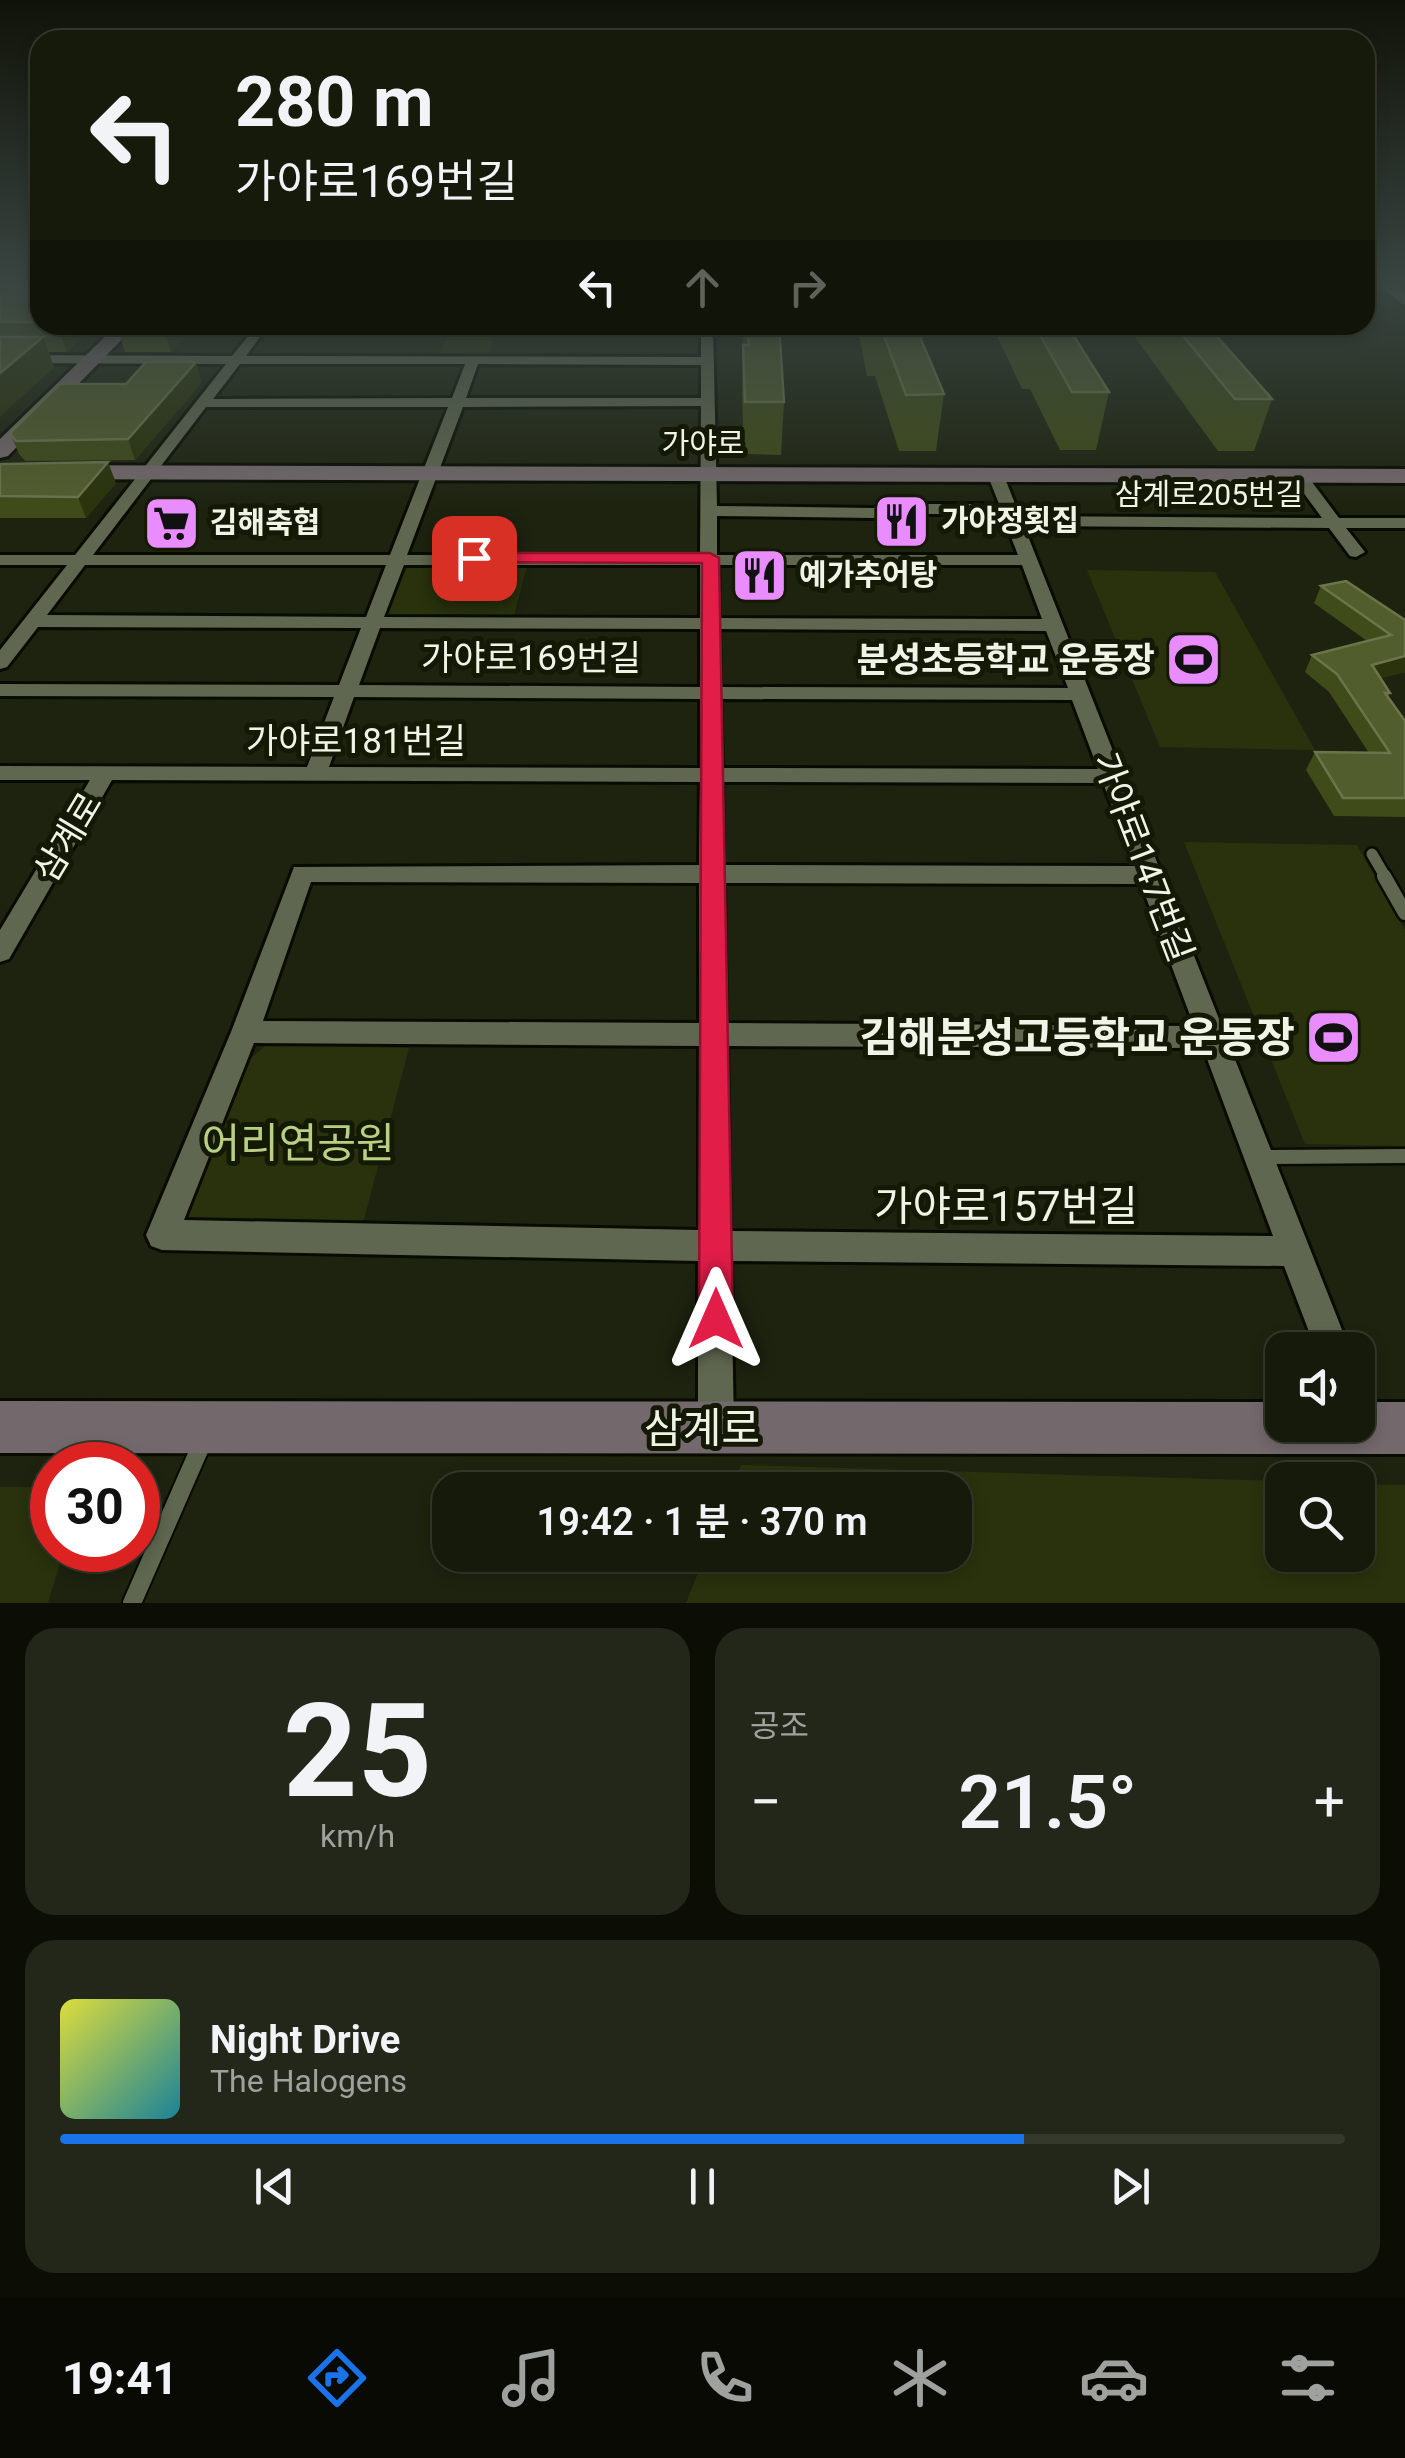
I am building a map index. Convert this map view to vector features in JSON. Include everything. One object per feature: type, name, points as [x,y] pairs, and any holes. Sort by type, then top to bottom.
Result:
[{"type":"main road","points":[[0,451],[92,359]]},
{"type":"main road","name":"가야로","points":[[0,472],[1405,476]]},
{"type":"main road","name":"삼계로","points":[[0,1426],[716,1428],[1265,1424]]},
{"type":"street","points":[[0,359],[707,361],[716,1428]]},
{"type":"street","points":[[0,663],[236,359]]},
{"type":"street","name":"가야로169번길","points":[[315,774],[473,360]]},
{"type":"street","points":[[202,402],[706,402]]},
{"type":"street","name":"가야로147번길","points":[[996,476],[1326,1332]]},
{"type":"street","points":[[1300,477],[1356,552]]},
{"type":"street","name":"삼계로205번길","points":[[710,511],[872,513],[893,508],[1011,515],[1405,523]]},
{"type":"street","points":[[0,560],[1028,560]]},
{"type":"street","points":[[33,621],[374,622]]},
{"type":"street","name":"가야로169번길","points":[[374,622],[712,623]]},
{"type":"street","points":[[712,623],[1054,625]]},
{"type":"street","name":"가야로181번길","points":[[0,690],[349,690]]},
{"type":"street","name":"가야로169번길","points":[[349,690],[712,691]]},
{"type":"street","points":[[712,691],[1080,694]]},
{"type":"street","name":"가야로181번길","points":[[0,773],[713,774]]},
{"type":"street","name":"삼계로","points":[[0,952],[105,774]]},
{"type":"street","points":[[713,774],[1112,776]]},
{"type":"street","points":[[1150,875],[302,873],[245,1032],[1212,1037]]},
{"type":"street","name":"가야로157번길","points":[[245,1032],[162,1235],[1295,1252]]},
{"type":"lane","points":[[1372,854],[1405,913]]},
{"type":"lane","points":[[1258,1156],[1405,1156]]},
{"type":"lane","points":[[132,1603],[208,1428]]},
{"type":"green space","points":[[398,564],[527,567],[513,619],[379,618]]},
{"type":"green space","name":"분성초등학교 운동장","points":[[1087,570],[1215,572],[1315,750],[1160,747]]},
{"type":"green space","name":"김해분성고등학교 운동장","points":[[1184,842],[1357,845],[1405,930],[1405,1146],[1305,1144]]},
{"type":"green space","name":"어리연공원","points":[[266,1045],[409,1048],[362,1227],[179,1220],[237,1071]]},
{"type":"green space","points":[[741,1465],[1265,1480],[1265,1572],[1375,1572],[1375,1484],[1405,1485],[1405,1603],[686,1603],[698,1572],[972,1572],[972,1472],[738,1472]]},
{"type":"green space","points":[[0,1487],[30,1487],[30,1572],[57,1572],[48,1603],[0,1603]]},
{"type":"building","points":[[0,359],[17,359],[0,373]]},
{"type":"building","points":[[743,359],[781,359],[784,402],[745,402]]},
{"type":"building","points":[[893,359],[929,359],[944,394],[906,395]]},
{"type":"building","points":[[1053,359],[1088,359],[1109,392],[1072,392]]},
{"type":"building","points":[[1202,359],[1237,359],[1272,399],[1235,399]]},
{"type":"building","points":[[146,362],[196,362],[128,439],[16,441],[10,433],[60,384],[126,384]]},
{"type":"building","points":[[108,462],[78,497],[0,496],[0,464]]},
{"type":"building","points":[[1346,581],[1405,620],[1405,656],[1372,665],[1390,693],[1385,693],[1405,721],[1405,798],[1343,798],[1315,752],[1390,753],[1337,674],[1312,655],[1391,635],[1321,586]]},
{"type":"place","name":"가야정횟집","points":[[902,521]]},
{"type":"place","name":"김해축협","points":[[171,523]]},
{"type":"place","name":"예가추어탕","points":[[760,575]]},
{"type":"place","name":"분성초등학교 운동장","points":[[1194,660]]},
{"type":"place","name":"김해분성고등학교 운동장","points":[[1334,1037]]},
{"type":"route","points":[[474,558],[710,558],[716,1319]]}]
